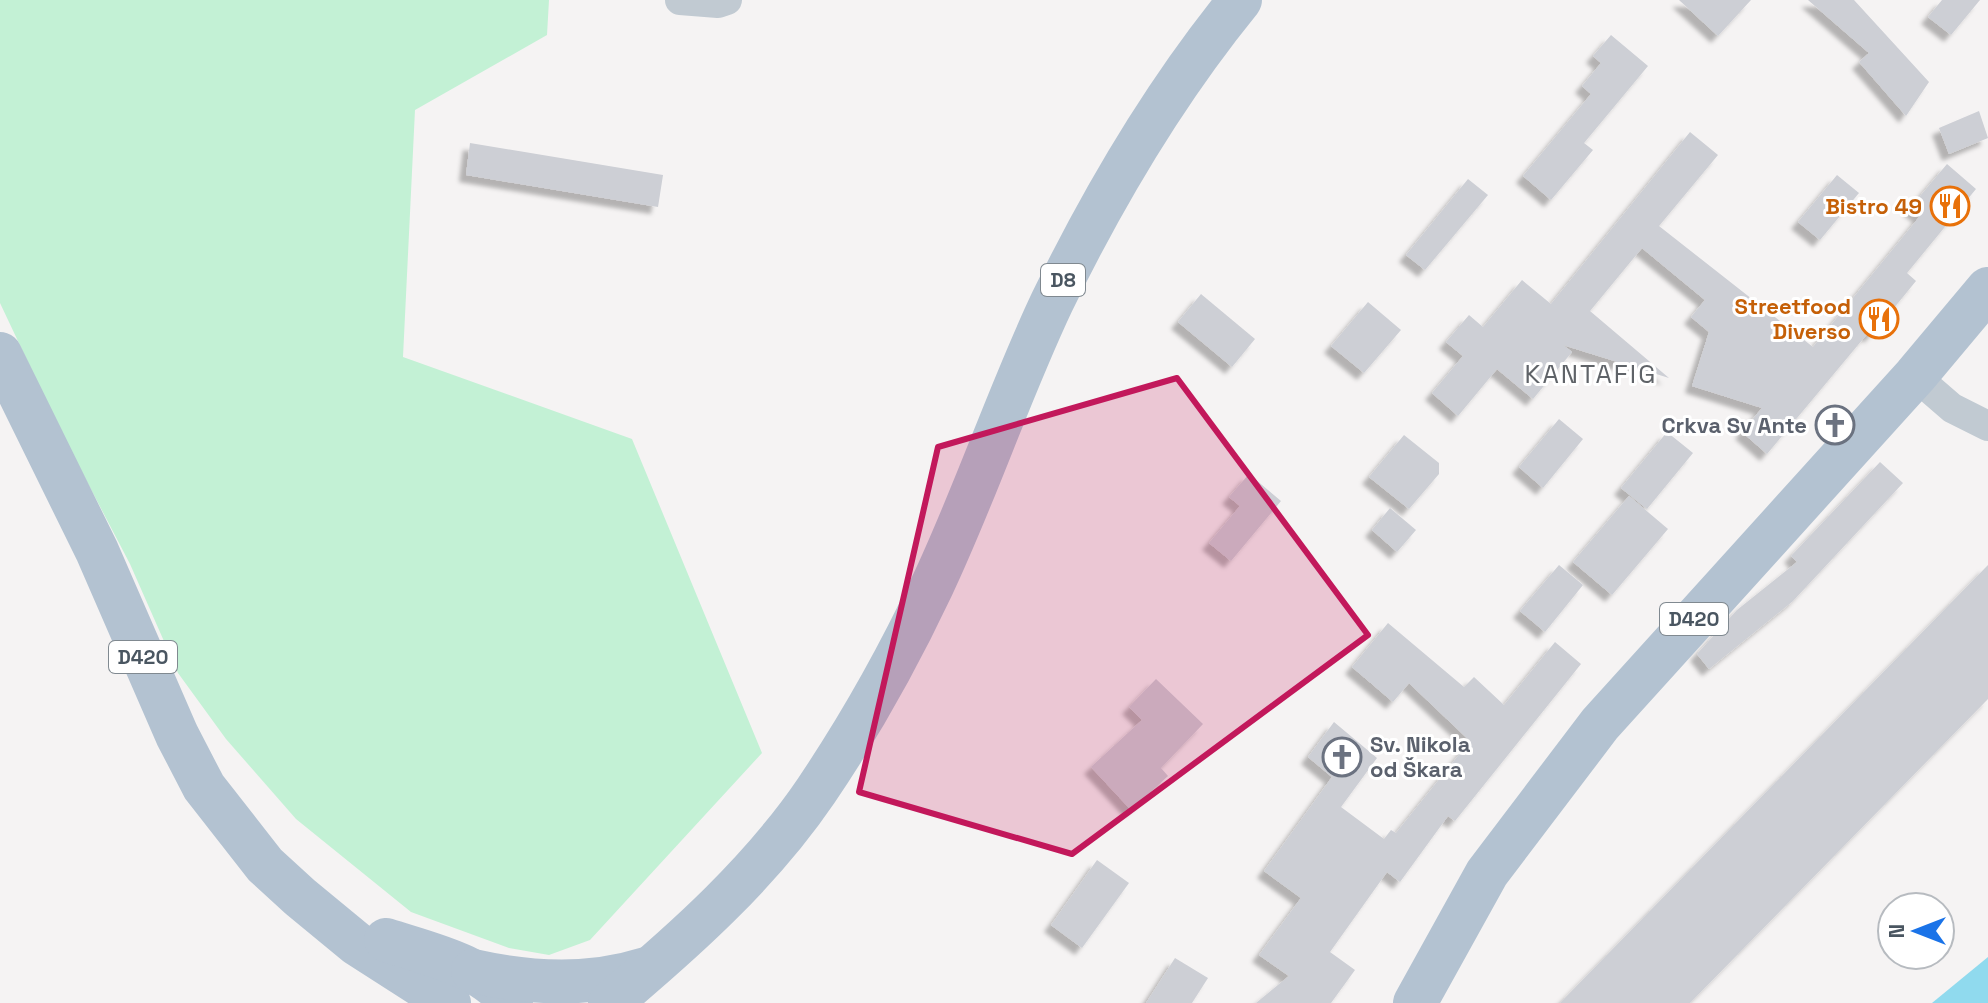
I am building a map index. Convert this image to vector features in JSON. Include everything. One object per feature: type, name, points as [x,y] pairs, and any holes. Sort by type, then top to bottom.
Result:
[{"type":"main road","name":"D8","points":[[610,1003],[732,891],[815,793],[854,732],[932,586],[1051,305],[1096,215],[1145,132],[1211,35],[1240,0]]},
{"type":"main road","name":"D420","points":[[1415,1003],[1487,873],[1600,724],[1915,376],[1988,289]]},
{"type":"main road","name":"D420","points":[[0,354],[90,538],[177,735],[204,787],[265,865],[335,925],[460,987],[502,992],[511,1003]]},
{"type":"main road","points":[[460,987],[514,980],[557,982],[619,978],[652,967]]},
{"type":"street","points":[[680,0],[718,3],[727,0]]},
{"type":"street","points":[[1915,376],[1952,408],[1988,426]]},
{"type":"highlighted area","points":[[1177,378],[1368,635],[1072,854],[859,792],[938,447]]},
{"type":"green space","points":[[0,0],[549,0],[547,35],[415,110],[403,357],[632,439],[762,753],[590,940],[549,955],[509,948],[411,912],[296,819],[226,739],[178,673],[130,564],[59,428],[0,303]]},
{"type":"water","points":[[1988,957],[1988,1003],[1932,1003]]},
{"type":"building","points":[[1679,0],[1751,0],[1718,36]]},
{"type":"building","points":[[1808,0],[1854,0],[1929,82],[1906,116],[1859,62],[1869,53]]},
{"type":"building","points":[[1942,0],[1980,0],[1951,35],[1928,17]]},
{"type":"building","points":[[1611,35],[1648,66],[1584,143],[1593,150],[1551,200],[1523,176],[1591,94],[1582,86],[1601,63],[1593,56]]},
{"type":"building","points":[[1979,111],[1988,138],[1949,154],[1939,128]]},
{"type":"building","points":[[1690,132],[1718,155],[1659,226],[1813,347],[1920,216],[1910,208],[1947,164],[1976,189],[1907,273],[1916,281],[1871,336],[1868,333],[1767,454],[1742,432],[1762,408],[1692,386],[1709,332],[1691,317],[1705,300],[1642,248],[1590,311],[1669,378],[1563,345],[1572,352],[1533,399],[1497,369],[1458,416],[1432,393],[1463,356],[1446,342],[1469,315],[1483,327],[1522,280],[1551,304]]},
{"type":"building","points":[[470,143],[663,175],[658,207],[466,175]]},
{"type":"building","points":[[1837,175],[1859,193],[1820,240],[1798,222]]},
{"type":"building","points":[[1468,179],[1488,195],[1425,270],[1406,255]]},
{"type":"building","points":[[1201,294],[1255,339],[1232,367],[1178,322]]},
{"type":"building","points":[[1368,302],[1401,330],[1364,373],[1331,346]]},
{"type":"building","points":[[1559,419],[1583,439],[1543,488],[1519,467]]},
{"type":"building","points":[[1667,432],[1693,453],[1647,509],[1621,488]]},
{"type":"building","points":[[1404,435],[1439,463],[1439,474],[1409,509],[1369,477]]},
{"type":"building","points":[[1880,462],[1903,483],[1793,601],[1709,669],[1697,654],[1737,610],[1797,562],[1791,556]]},
{"type":"building","points":[[1249,474],[1281,501],[1231,561],[1209,543],[1240,506],[1229,497]]},
{"type":"building","points":[[1629,496],[1668,529],[1612,595],[1573,562]]},
{"type":"building","points":[[1390,508],[1416,530],[1397,552],[1372,530]]},
{"type":"building","points":[[1559,565],[1583,585],[1545,632],[1520,611]]},
{"type":"building","points":[[1988,565],[1988,699],[1690,1003],[1560,1003]]},
{"type":"building","points":[[1388,623],[1464,687],[1474,677],[1504,705],[1555,642],[1581,664],[1455,821],[1448,816],[1400,882],[1387,872],[1330,952],[1355,970],[1331,1003],[1256,1003],[1289,976],[1259,955],[1301,898],[1264,871],[1332,777],[1308,757],[1334,722],[1377,758],[1341,807],[1384,839],[1391,830],[1396,833],[1470,741],[1409,683],[1393,702],[1352,667]]},
{"type":"building","points":[[1156,679],[1203,724],[1161,768],[1168,776],[1131,810],[1091,767],[1142,720],[1129,707]]},
{"type":"building","points":[[1097,860],[1129,883],[1082,948],[1051,925]]},
{"type":"building","points":[[1175,958],[1208,978],[1192,1003],[1146,1003]]},
{"type":"place","name":"Bistro 49","points":[[1950,206]]},
{"type":"place","name":"Streetfood Diverso","points":[[1879,319]]},
{"type":"place","name":"Crkva Sv Ante","points":[[1835,425]]},
{"type":"place","name":"Sv. Nikola od Škara","points":[[1342,757]]},
{"type":"district","name":"KANTAFIG","points":[[1591,374]]}]
